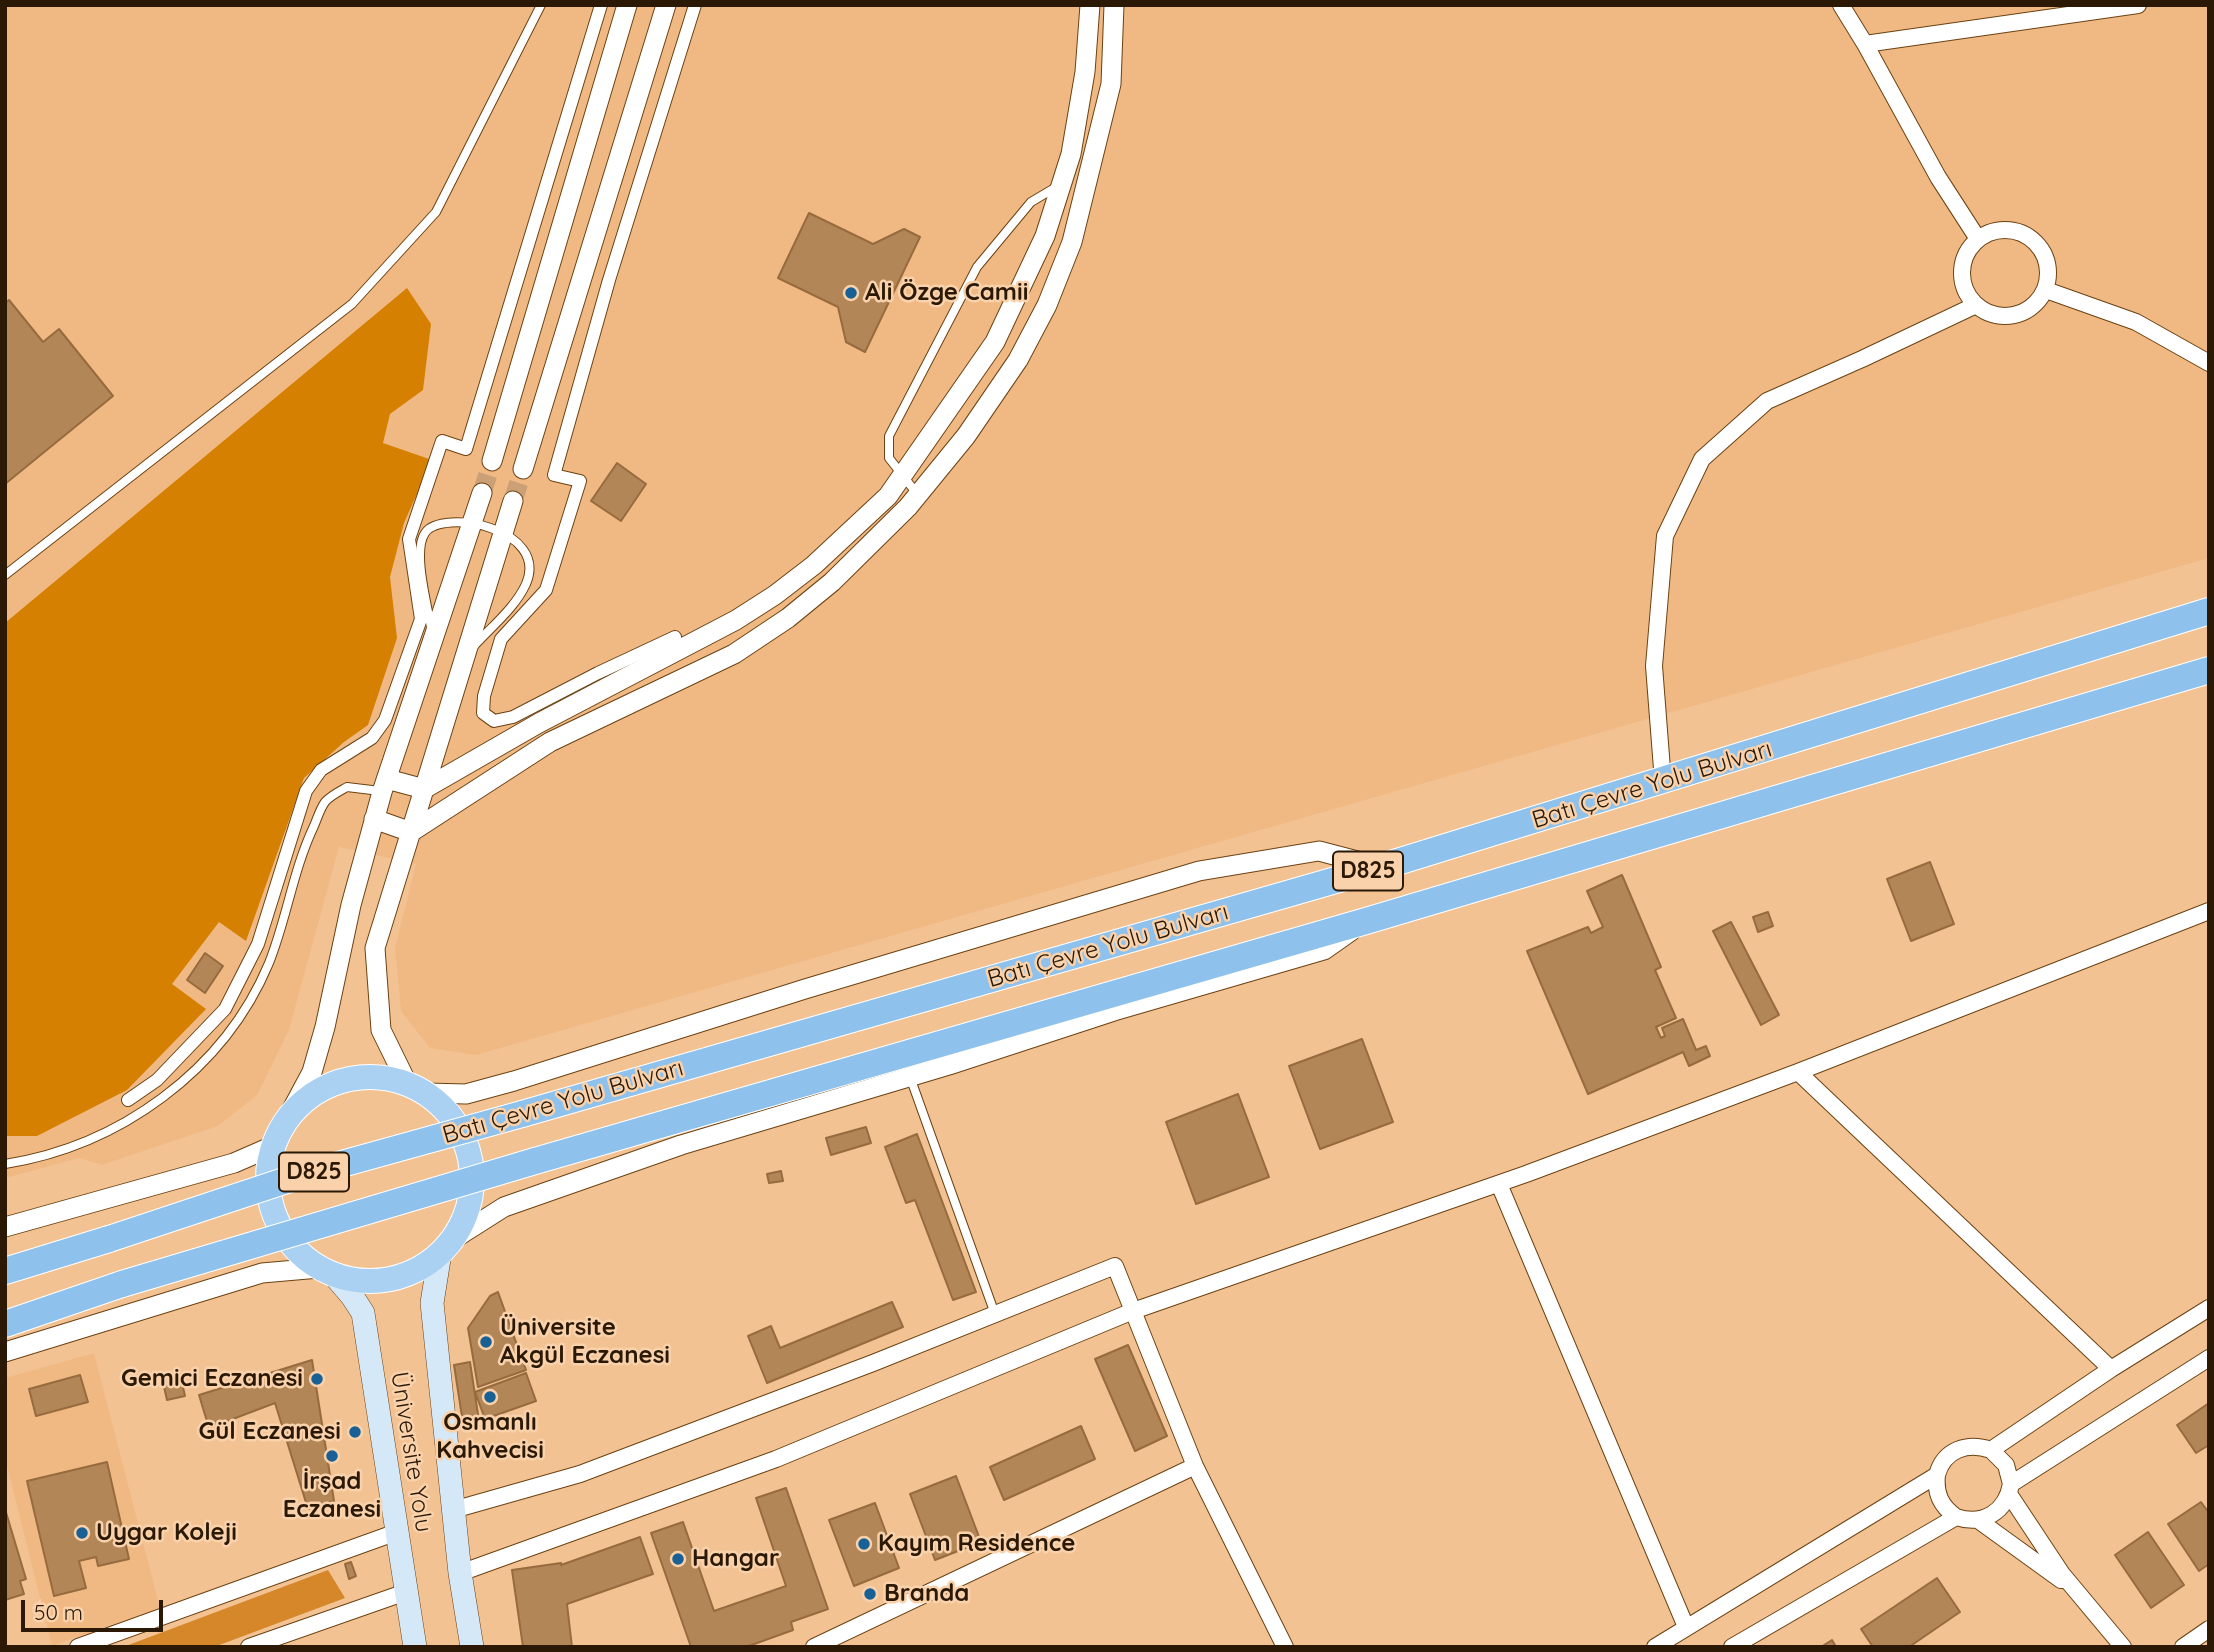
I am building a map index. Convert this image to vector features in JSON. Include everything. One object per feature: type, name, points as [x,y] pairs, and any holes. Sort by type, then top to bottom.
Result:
[{"type":"highway","name":"Batı Çevre Yolu Bulvarı","points":[[5,1271],[302,1175],[1381,867],[2209,611]]},
{"type":"highway","name":"Batı Çevre Yolu Bulvarı","points":[[5,1324],[122,1284],[535,1161],[1366,921],[2209,670]]},
{"type":"main road","points":[[446,1247],[422,1267],[401,1276],[368,1281],[327,1271],[297,1251],[281,1228],[271,1202],[268,1174],[277,1138],[299,1106],[322,1089],[349,1079],[379,1077],[416,1088],[450,1115],[467,1145],[472,1177],[467,1210],[446,1247],[432,1303],[460,1573],[472,1647]]},
{"type":"main road","name":"Üniversite Yolu","points":[[327,1271],[352,1296],[363,1313],[415,1647]]},
{"type":"street","points":[[128,1100],[157,1080],[225,1009],[258,944],[306,791],[321,770],[372,738],[385,720],[421,619],[409,539],[442,441],[466,449],[601,5]]},
{"type":"street","points":[[492,461],[627,5]]},
{"type":"street","points":[[523,469],[666,5]]},
{"type":"street","points":[[676,637],[598,673],[513,718],[494,721],[483,713],[484,696],[501,639],[546,590],[580,481],[554,475],[609,280],[695,5]]},
{"type":"street","points":[[384,785],[424,789],[539,723],[736,620],[814,565],[888,496],[995,342],[1045,236],[1071,154],[1085,72],[1090,5]]},
{"type":"street","points":[[411,832],[550,743],[734,654],[788,618],[832,582],[918,495],[966,436],[1018,360],[1046,305],[1072,242],[1111,84],[1114,5]]},
{"type":"street","points":[[1841,5],[1866,44],[1938,177],[1979,239]]},
{"type":"street","points":[[1866,44],[2138,5]]},
{"type":"street","points":[[2007,229],[2034,239],[2043,250],[2048,263],[2046,290],[2028,311],[2001,317],[1987,313],[1976,305],[1967,293],[1962,279],[1968,250],[1979,239],[1992,232],[2007,229]]},
{"type":"street","points":[[2046,290],[2136,322],[2206,355]]},
{"type":"street","points":[[1663,782],[1654,666],[1665,536],[1702,459],[1767,401],[1976,305]]},
{"type":"street","points":[[5,1227],[234,1163],[277,1138],[312,1072],[374,819],[482,493]]},
{"type":"street","points":[[513,500],[375,948],[381,1030],[416,1088],[466,1094],[514,1081],[805,989],[1199,871],[1320,850],[1381,867]]},
{"type":"street","points":[[374,819],[411,832]]},
{"type":"street","points":[[460,1573],[776,1458],[1133,1311],[1499,1184],[1798,1072],[2209,911]]},
{"type":"street","points":[[446,1247],[504,1207],[681,1145],[1324,950],[1366,921]]},
{"type":"street","points":[[1798,1072],[2111,1369]]},
{"type":"street","points":[[1499,1184],[1686,1627]]},
{"type":"street","points":[[453,1510],[580,1474],[873,1363],[1115,1266],[1195,1466],[1285,1647]]},
{"type":"street","points":[[5,1352],[261,1273],[327,1271]]},
{"type":"street","points":[[1991,1450],[2111,1369],[2209,1308]]},
{"type":"street","points":[[1978,1520],[1998,1511],[2010,1489],[2209,1359]]},
{"type":"street","points":[[2078,1592],[1978,1520],[1956,1517],[1941,1502],[1937,1493],[1937,1475],[1944,1459],[1966,1446],[1979,1446],[1991,1450],[2006,1465],[2010,1489],[2062,1574],[2078,1592],[2122,1647]]},
{"type":"street","points":[[814,1647],[1195,1466]]},
{"type":"street","points":[[1655,1647],[1937,1475]]},
{"type":"street","points":[[1732,1647],[1956,1517]]},
{"type":"street","points":[[78,1647],[397,1532]]},
{"type":"street","points":[[248,1647],[406,1592]]},
{"type":"street","points":[[2183,1647],[2209,1629]]},
{"type":"lane","points":[[5,575],[352,304],[436,212],[541,5]]},
{"type":"lane","points":[[918,495],[889,458],[889,436],[977,267],[1031,202],[1062,183]]},
{"type":"lane","points":[[433,641],[422,578],[421,542],[426,531],[435,526],[471,524],[503,532],[514,539],[528,559],[529,573],[526,584],[503,615],[465,656]]},
{"type":"lane","points":[[5,1164],[79,1146],[128,1122],[173,1091],[216,1049],[246,1008],[269,962],[303,848],[326,801],[347,787],[369,788],[384,785]]},
{"type":"lane","points":[[910,1077],[995,1314]]},
{"type":"shaded area","points":[[5,5],[2209,5],[2209,558],[476,1055],[430,1048],[401,1011],[395,948],[416,864],[339,847],[289,1030],[257,1095],[218,1126],[102,1165],[80,1158],[5,1178]]},
{"type":"shaded area","points":[[407,288],[431,324],[423,390],[390,414],[383,443],[432,460],[404,523],[390,577],[397,638],[368,725],[344,742],[304,778],[246,941],[219,922],[172,984],[206,1009],[127,1090],[37,1136],[5,1136],[5,623]]},
{"type":"shaded area","name":"Uygar Koleji","points":[[94,1353],[160,1608],[52,1646],[5,1458],[5,1378]]},
{"type":"shaded area","points":[[328,1570],[345,1598],[214,1647],[123,1647]]},
{"type":"building","name":"Ali Özge Camii","points":[[809,213],[873,244],[904,229],[920,237],[865,352],[846,342],[838,307],[778,278]]},
{"type":"building","points":[[9,300],[43,342],[59,329],[113,396],[5,484],[5,303]]},
{"type":"building","points":[[617,463],[646,484],[621,521],[591,501]]},
{"type":"building","points":[[1930,862],[1954,924],[1911,941],[1887,879]]},
{"type":"building","points":[[1622,875],[1661,967],[1655,970],[1676,1018],[1656,1027],[1661,1038],[1665,1036],[1662,1028],[1683,1019],[1696,1050],[1706,1046],[1710,1056],[1689,1066],[1683,1052],[1588,1094],[1527,951],[1588,927],[1591,933],[1603,927],[1587,891]]},
{"type":"building","points":[[1768,912],[1773,926],[1758,932],[1753,917]]},
{"type":"building","points":[[1731,922],[1779,1015],[1761,1025],[1713,931]]},
{"type":"building","points":[[205,953],[223,966],[205,993],[187,980]]},
{"type":"building","points":[[1362,1039],[1393,1122],[1320,1149],[1289,1066]]},
{"type":"building","points":[[1238,1094],[1269,1177],[1196,1204],[1166,1122]]},
{"type":"building","points":[[866,1127],[871,1143],[831,1155],[826,1138]]},
{"type":"building","points":[[917,1134],[976,1292],[953,1300],[915,1200],[906,1203],[885,1147]]},
{"type":"building","points":[[781,1171],[783,1181],[769,1183],[767,1174]]},
{"type":"building","points":[[498,1292],[526,1370],[478,1387],[468,1328],[490,1296]]},
{"type":"building","points":[[892,1302],[903,1327],[767,1383],[748,1336],[771,1326],[780,1348]]},
{"type":"building","points":[[1128,1345],[1167,1436],[1135,1451],[1095,1359]]},
{"type":"building","points":[[312,1360],[334,1501],[308,1509],[275,1403],[209,1428],[199,1395]]},
{"type":"building","points":[[470,1362],[479,1421],[463,1423],[454,1365]]},
{"type":"building","points":[[526,1373],[536,1401],[485,1419],[475,1392]]},
{"type":"building","points":[[180,1374],[185,1396],[167,1400],[162,1378]]},
{"type":"building","points":[[80,1375],[88,1402],[36,1416],[29,1389]]},
{"type":"building","points":[[2209,1403],[2209,1445],[2196,1453],[2177,1425]]},
{"type":"building","points":[[1081,1426],[1095,1459],[1004,1500],[990,1467]]},
{"type":"building","points":[[107,1462],[129,1559],[98,1566],[96,1557],[79,1561],[86,1588],[54,1596],[27,1481]]},
{"type":"building","points":[[956,1476],[981,1542],[935,1560],[910,1494]]},
{"type":"building","name":"Hangar","points":[[786,1488],[828,1609],[791,1622],[793,1630],[746,1647],[691,1647],[651,1533],[683,1522],[714,1611],[786,1586],[756,1498]]},
{"type":"building","points":[[2201,1502],[2209,1513],[2209,1564],[2199,1571],[2168,1524]]},
{"type":"building","name":"Kayım Residence","points":[[875,1503],[899,1568],[854,1586],[829,1520]]},
{"type":"building","points":[[5,1509],[26,1579],[20,1581],[24,1594],[5,1600]]},
{"type":"building","points":[[2148,1532],[2184,1585],[2151,1608],[2115,1555]]},
{"type":"building","points":[[640,1537],[653,1574],[567,1604],[572,1647],[523,1647],[512,1570],[561,1565]]},
{"type":"building","points":[[351,1562],[356,1576],[349,1579],[345,1564]]},
{"type":"building","points":[[1937,1578],[1960,1612],[1909,1647],[1873,1647],[1861,1629]]},
{"type":"building","points":[[1832,1640],[1836,1647],[1821,1647]]},
{"type":"tunnel","points":[[482,493],[492,461]]},
{"type":"tunnel","points":[[513,501],[523,469]]},
{"type":"place","name":"Ali Özge Camii","points":[[851,293]]},
{"type":"place","name":"Üniversite Akgül Eczanesi","points":[[486,1342]]},
{"type":"place","name":"Gemici Eczanesi","points":[[317,1379]]},
{"type":"place","name":"Osmanlı Kahvecisi","points":[[490,1397]]},
{"type":"place","name":"Gül Eczanesi","points":[[355,1432]]},
{"type":"place","name":"İrşad Eczanesi","points":[[332,1456]]},
{"type":"place","name":"Uygar Koleji","points":[[82,1533]]},
{"type":"place","name":"Kayım Residence","points":[[864,1544]]},
{"type":"place","name":"Hangar","points":[[678,1559]]},
{"type":"place","name":"Branda","points":[[870,1594]]}]
